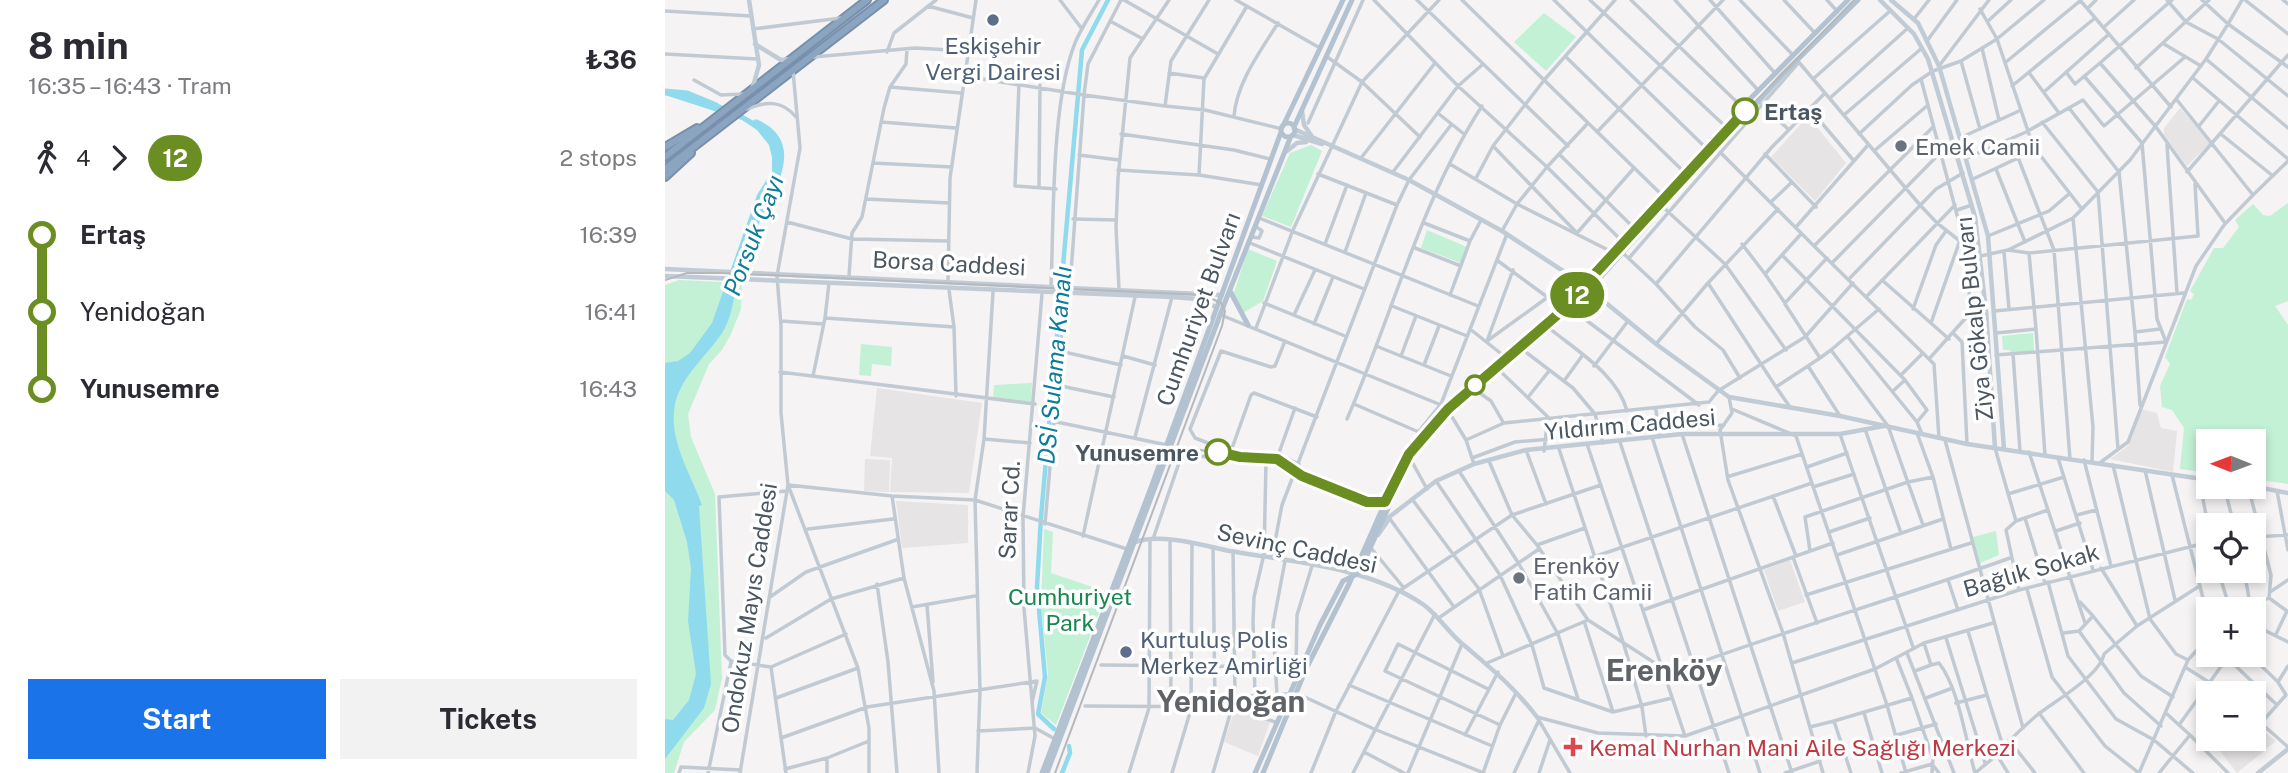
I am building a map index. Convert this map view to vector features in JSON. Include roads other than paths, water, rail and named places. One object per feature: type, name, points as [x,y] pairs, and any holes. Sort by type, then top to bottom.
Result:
[{"type":"highway","points":[[665,157],[867,0]]},
{"type":"highway","points":[[665,169],[884,0]]},
{"type":"highway","points":[[665,147],[711,121]]},
{"type":"highway","points":[[665,177],[723,124]]},
{"type":"main road","points":[[749,0],[758,59],[750,92]]},
{"type":"main road","name":"Cumhuriyet Bulvarı","points":[[1042,773],[1167,445],[1282,129],[1343,0]]},
{"type":"main road","name":"Cumhuriyet Bulvarı","points":[[1047,773],[1254,225],[1302,109],[1352,0]]},
{"type":"main road","points":[[1255,773],[1297,667],[1343,581],[1351,574],[1359,573],[1388,518],[1411,460],[1447,408],[1475,390],[1570,308],[1683,172],[1792,54],[1848,0]]},
{"type":"main road","points":[[1263,773],[1296,692],[1349,583],[1401,463],[1421,433],[1504,356],[1626,256],[1664,208],[1798,61],[1859,0]]},
{"type":"main road","name":"Ziya Gökalp Bulvarı","points":[[1880,0],[1908,28],[1933,71],[1972,205],[1994,333],[2004,449]]},
{"type":"main road","name":"Ziya Gökalp Bulvarı","points":[[1891,0],[1900,3],[1914,19],[1940,69],[1962,137],[1988,236],[1995,447]]},
{"type":"main road","points":[[755,44],[781,60],[792,59]]},
{"type":"main road","points":[[1302,109],[1304,125],[1311,139]]},
{"type":"main road","points":[[1293,132],[1286,137],[1282,129],[1289,124],[1293,132],[1393,172],[1505,233],[1584,288],[1655,344],[1729,397],[1840,416],[1967,444],[2101,462],[2196,478]]},
{"type":"main road","points":[[1283,154],[1297,143],[1311,139]]},
{"type":"main road","name":"Borsa Caddesi","points":[[665,269],[1221,293]]},
{"type":"main road","name":"Borsa Caddesi","points":[[665,276],[993,292],[1171,297],[1198,299],[1216,307]]},
{"type":"main road","points":[[1230,289],[1248,325]]},
{"type":"main road","points":[[1221,293],[1225,302]]},
{"type":"main road","name":"Yıldırım Caddesi","points":[[1369,536],[1436,481],[1473,461],[1526,450],[1544,451],[1682,434],[1721,432],[1796,436],[1840,434],[1888,426]]},
{"type":"main road","points":[[2266,489],[2288,493]]},
{"type":"main road","name":"Sevinç Caddesi","points":[[1136,541],[1170,540],[1264,554],[1285,561],[1351,574],[1402,590],[1437,615],[1462,645],[1498,672],[1538,718]]},
{"type":"main road","points":[[1126,550],[1136,541]]},
{"type":"main road","points":[[2258,773],[2288,748]]},
{"type":"street","points":[[887,52],[894,33],[936,0]]},
{"type":"street","points":[[948,282],[952,167],[976,0]]},
{"type":"street","points":[[1060,0],[1082,29]]},
{"type":"street","points":[[1053,285],[1056,189],[1070,59],[1082,29],[1099,0]]},
{"type":"street","points":[[1067,286],[1082,94],[1089,64],[1123,0],[1217,54]]},
{"type":"street","points":[[1119,289],[1116,220],[1118,170],[1131,58],[1169,0]]},
{"type":"street","points":[[1165,106],[1171,61],[1209,0]]},
{"type":"street","points":[[1236,0],[1321,48]]},
{"type":"street","points":[[1308,123],[1363,0]]},
{"type":"street","points":[[1374,0],[1458,86],[1547,167],[1623,242]]},
{"type":"street","points":[[1417,0],[1568,146]]},
{"type":"street","points":[[1256,328],[1282,257],[1329,146],[1362,82],[1439,0]]},
{"type":"street","points":[[1462,0],[1663,195]]},
{"type":"street","points":[[1554,0],[1644,84],[1706,147]]},
{"type":"street","points":[[1590,0],[1606,12],[1725,126]]},
{"type":"street","points":[[1475,178],[1504,129],[1615,0]]},
{"type":"street","points":[[1631,0],[1742,107]]},
{"type":"street","points":[[1675,0],[1758,90]]},
{"type":"street","points":[[1710,0],[1775,72]]},
{"type":"street","points":[[1597,132],[1644,84],[1677,45],[1723,0]]},
{"type":"street","points":[[1740,0],[1792,54]]},
{"type":"street","points":[[1784,0],[1814,32]]},
{"type":"street","points":[[1827,0],[1837,11]]},
{"type":"street","points":[[1914,19],[1929,0]]},
{"type":"street","points":[[1927,41],[1957,0]]},
{"type":"street","points":[[1940,69],[1981,4],[1989,0]]},
{"type":"street","points":[[1988,21],[2011,0]]},
{"type":"street","points":[[1859,134],[1921,79],[1933,71],[1961,61],[1997,39],[2044,0]]},
{"type":"street","points":[[2006,62],[2080,0],[2171,107]]},
{"type":"street","points":[[2087,8],[2096,0]]},
{"type":"street","points":[[1967,259],[2006,251],[2073,218],[2119,172],[2156,127],[2206,60],[2243,0],[2288,34]]},
{"type":"street","points":[[2283,0],[2288,4]]},
{"type":"street","points":[[2104,27],[2131,1]]},
{"type":"street","points":[[2066,72],[2075,84],[2169,1],[2186,22],[2218,39],[2288,96]]},
{"type":"street","points":[[2136,68],[2206,1],[2228,24],[2288,67]]},
{"type":"street","points":[[1981,4],[2006,62],[2026,132],[2035,150],[2082,209]]},
{"type":"street","points":[[928,6],[973,18]]},
{"type":"street","points":[[1199,175],[1205,110],[1204,79],[1247,6]]},
{"type":"street","points":[[1813,79],[1892,10]]},
{"type":"street","points":[[665,11],[751,16]]},
{"type":"street","points":[[753,29],[845,17]]},
{"type":"street","points":[[2012,86],[2030,74],[2095,18]]},
{"type":"street","points":[[1110,21],[1143,39]]},
{"type":"street","points":[[1234,116],[1235,101],[1243,83],[1278,23]]},
{"type":"street","points":[[1830,98],[1908,28]]},
{"type":"street","points":[[2043,92],[2109,34]]},
{"type":"street","points":[[2163,43],[2201,66]]},
{"type":"street","points":[[1844,115],[1922,48]]},
{"type":"street","points":[[1982,48],[1999,120]]},
{"type":"street","points":[[807,58],[907,49],[967,51]]},
{"type":"street","points":[[849,276],[852,239],[866,199],[881,122],[890,87],[901,75],[907,49]]},
{"type":"street","points":[[665,54],[758,59]]},
{"type":"street","points":[[2187,172],[2222,135],[2288,55]]},
{"type":"street","points":[[1326,56],[1362,82],[1420,137]]},
{"type":"street","points":[[1566,57],[1683,172]]},
{"type":"street","points":[[1967,158],[2026,132],[2083,100],[2104,126],[2118,117],[2185,57]]},
{"type":"street","points":[[2206,60],[2288,128]]},
{"type":"street","points":[[1798,61],[1920,205],[1959,243],[1965,245]]},
{"type":"street","points":[[1961,61],[1980,129]]},
{"type":"street","points":[[1361,158],[1435,63]]},
{"type":"street","points":[[2100,63],[2156,127],[2225,223]]},
{"type":"street","points":[[1393,172],[1458,86],[1482,65]]},
{"type":"street","name":"Ondokuz Mayıs Caddesi","points":[[740,772],[765,638],[788,485],[777,273],[800,148],[792,86],[793,69]]},
{"type":"street","points":[[1169,73],[1204,79]]},
{"type":"street","points":[[2030,74],[2059,113]]},
{"type":"street","points":[[964,76],[1041,85],[1125,102],[1205,110],[1282,129]]},
{"type":"street","points":[[2084,76],[2142,143],[2154,295],[2160,329],[2166,342]]},
{"type":"street","points":[[2101,462],[2128,442],[2196,266],[2225,223],[2288,160],[2193,78]]},
{"type":"street","points":[[1921,79],[1965,245],[1972,312],[1929,359]]},
{"type":"street","points":[[694,80],[721,95],[750,92]]},
{"type":"street","points":[[1019,83],[1015,186],[1056,189]]},
{"type":"street","points":[[1039,187],[1041,85]]},
{"type":"street","points":[[890,87],[961,93]]},
{"type":"street","points":[[1656,284],[1765,154],[1825,93]]},
{"type":"street","points":[[2177,99],[2253,195]]},
{"type":"street","points":[[2199,126],[2219,101]]},
{"type":"street","points":[[742,111],[774,103],[785,107],[798,120]]},
{"type":"street","points":[[1760,103],[1788,129]]},
{"type":"street","points":[[1874,151],[1928,105]]},
{"type":"street","points":[[1347,419],[1435,194],[1464,134],[1482,106]]},
{"type":"street","points":[[1809,108],[1854,161]]},
{"type":"street","points":[[2069,108],[2119,172],[2140,407]]},
{"type":"street","points":[[1962,137],[2019,111]]},
{"type":"street","points":[[1439,114],[1464,134]]},
{"type":"street","points":[[881,122],[957,128]]},
{"type":"street","points":[[2042,122],[2098,192],[2118,449]]},
{"type":"street","points":[[1447,408],[1451,376],[1517,204],[1588,123]]},
{"type":"street","points":[[1272,557],[1275,530],[1345,336],[1397,205],[1409,180],[1451,125]]},
{"type":"street","points":[[1814,246],[1933,127]]},
{"type":"street","points":[[1121,134],[1202,145],[1271,159]]},
{"type":"street","points":[[2222,135],[2273,176]]},
{"type":"street","points":[[2167,143],[2177,293]]},
{"type":"street","points":[[1796,227],[1868,145]]},
{"type":"street","points":[[1493,146],[1577,233]]},
{"type":"street","points":[[1740,378],[1723,350],[1626,256],[1669,213],[1719,150],[1934,364],[1942,439],[2023,728]]},
{"type":"street","points":[[1973,179],[2019,160],[2035,150]]},
{"type":"street","points":[[1832,263],[1940,153]]},
{"type":"street","points":[[1559,154],[1635,228]]},
{"type":"street","points":[[1765,154],[1816,207]]},
{"type":"street","points":[[1079,155],[1119,160]]},
{"type":"street","points":[[2019,160],[2054,250],[2070,459]]},
{"type":"street","points":[[873,163],[952,167]]},
{"type":"street","points":[[1450,164],[1517,204],[1614,253]]},
{"type":"street","points":[[1577,233],[1634,168]]},
{"type":"street","points":[[1996,169],[2025,242]]},
{"type":"street","points":[[1118,170],[1199,175],[1262,185]]},
{"type":"street","points":[[1849,279],[1920,205],[1948,180],[1963,173]]},
{"type":"street","points":[[1318,174],[1397,205]]},
{"type":"street","points":[[1771,202],[1792,182]]},
{"type":"street","points":[[2006,251],[2029,253],[2198,236],[2195,182]]},
{"type":"street","points":[[1325,244],[1347,185]]},
{"type":"street","points":[[1345,252],[1366,193]]},
{"type":"street","points":[[1988,236],[2041,215],[2070,194]]},
{"type":"street","points":[[866,199],[949,203]]},
{"type":"street","points":[[1866,296],[1937,223],[1956,207],[1972,205]]},
{"type":"street","points":[[1664,208],[1725,264],[1786,350]]},
{"type":"street","points":[[1655,344],[1742,244],[1778,209]]},
{"type":"street","points":[[1257,218],[1293,230],[1478,306]]},
{"type":"street","points":[[2073,218],[2078,248],[2093,427],[2092,461]]},
{"type":"street","points":[[1073,219],[1116,220]]},
{"type":"street","points":[[1450,295],[1481,219]]},
{"type":"street","points":[[786,222],[852,239],[949,241]]},
{"type":"street","points":[[1424,223],[1470,241]]},
{"type":"street","points":[[1913,309],[1936,245],[1946,231]]},
{"type":"street","points":[[1765,274],[1802,233]]},
{"type":"street","points":[[1249,239],[1282,257],[1364,289]]},
{"type":"street","points":[[1931,323],[1959,243]]},
{"type":"street","points":[[1742,244],[1785,303],[1820,358]]},
{"type":"street","points":[[1415,248],[1461,266]]},
{"type":"street","points":[[2006,251],[2009,309]]},
{"type":"street","points":[[2029,253],[2045,455]]},
{"type":"street","points":[[1782,255],[1901,374],[1927,410],[1917,422]]},
{"type":"street","points":[[1785,303],[1827,258]]},
{"type":"street","points":[[1497,261],[1561,307]]},
{"type":"street","points":[[1294,315],[1315,270]]},
{"type":"street","points":[[1487,341],[1513,270]]},
{"type":"street","points":[[1314,324],[1333,277]]},
{"type":"street","points":[[1882,280],[1949,339]]},
{"type":"street","points":[[813,376],[829,283]]},
{"type":"street","points":[[1708,283],[1791,409]]},
{"type":"street","points":[[1466,440],[1504,423],[1548,417],[1656,410],[1709,402],[1718,391],[1805,337],[1853,283]]},
{"type":"street","points":[[949,290],[954,327],[956,396]]},
{"type":"street","points":[[978,773],[980,691],[975,596],[975,500],[987,400],[993,292]]},
{"type":"street","points":[[1972,312],[2184,293]]},
{"type":"street","name":"Sarar Cd.","points":[[1028,773],[1034,754],[1035,728],[1029,682],[1023,517],[1035,404],[1042,294]]},
{"type":"street","points":[[1044,524],[1064,294]]},
{"type":"street","points":[[1083,536],[1135,297]]},
{"type":"street","points":[[1135,437],[1171,297]]},
{"type":"street","points":[[1487,341],[1548,297]]},
{"type":"street","points":[[1264,303],[1345,336]]},
{"type":"street","points":[[1392,306],[1467,336]]},
{"type":"street","points":[[1216,307],[1221,314],[1447,408],[1466,440],[1473,461],[1501,445],[1724,425]]},
{"type":"street","points":[[1570,308],[1699,405]]},
{"type":"street","points":[[1776,387],[1831,350],[1879,309]]},
{"type":"street","points":[[1401,356],[1416,316]]},
{"type":"street","points":[[825,318],[954,327]]},
{"type":"street","points":[[781,321],[823,324]]},
{"type":"street","points":[[1594,366],[1628,321]]},
{"type":"street","points":[[1424,365],[1439,326]]},
{"type":"street","points":[[1549,328],[1594,366],[1623,396],[1627,411]]},
{"type":"street","points":[[1470,329],[1504,356]]},
{"type":"street","points":[[2135,332],[2160,329]]},
{"type":"street","points":[[1994,333],[2036,330]]},
{"type":"street","points":[[1954,334],[1962,342],[1967,444]]},
{"type":"street","points":[[1846,336],[1917,422],[1951,549]]},
{"type":"street","points":[[1285,341],[1275,366],[1225,350],[1219,353],[1190,429],[1195,438],[1231,451],[1279,454],[1299,464]]},
{"type":"street","points":[[1995,356],[2166,342]]},
{"type":"street","points":[[1376,346],[1451,376]]},
{"type":"street","points":[[1523,350],[1564,381],[1595,414],[1603,443]]},
{"type":"street","points":[[1831,350],[1888,426],[1923,525]]},
{"type":"street","points":[[1060,351],[1121,365]]},
{"type":"street","points":[[1901,374],[1923,353]]},
{"type":"street","points":[[2013,354],[2020,451]]},
{"type":"street","points":[[1123,356],[1155,365]]},
{"type":"street","points":[[1564,381],[1582,356]]},
{"type":"street","points":[[1808,366],[1840,416]]},
{"type":"street","points":[[1499,370],[1548,417],[1544,451]]},
{"type":"street","points":[[1529,397],[1550,370]]},
{"type":"street","points":[[781,372],[1035,404]]},
{"type":"street","points":[[1892,391],[1905,380]]},
{"type":"street","points":[[1056,385],[1114,397]]},
{"type":"street","points":[[1475,390],[1491,401],[1504,423]]},
{"type":"street","points":[[1231,451],[1251,395],[1258,394],[1317,417]]},
{"type":"street","points":[[1729,397],[1733,409],[1721,432],[1730,476],[1728,480],[1762,568],[1823,773]]},
{"type":"street","points":[[1354,404],[1421,433]]},
{"type":"street","points":[[1275,464],[1295,408]]},
{"type":"street","points":[[1733,409],[1796,436],[1887,705],[1904,772],[1932,764]]},
{"type":"street","points":[[1656,410],[1659,437]]},
{"type":"street","points":[[1052,421],[1167,445]]},
{"type":"street","points":[[1865,428],[1901,533]]},
{"type":"street","points":[[1682,434],[1791,772]]},
{"type":"street","points":[[1840,434],[1913,647]]},
{"type":"street","points":[[1985,445],[1994,435]]},
{"type":"street","points":[[1652,437],[1761,773]]},
{"type":"street","points":[[983,439],[1031,443]]},
{"type":"street","points":[[1620,442],[1729,773]]},
{"type":"street","points":[[1587,444],[1685,736]]},
{"type":"street","points":[[1995,447],[2016,521]]},
{"type":"street","points":[[1559,449],[1624,645],[1642,707],[1646,736]]},
{"type":"street","points":[[1526,450],[1546,504]]},
{"type":"street","points":[[2029,452],[2085,623]]},
{"type":"street","points":[[1807,467],[1847,453]]},
{"type":"street","points":[[1129,773],[1149,708],[1152,539],[1183,456],[1195,454],[1239,462],[1275,464],[1294,477]]},
{"type":"street","points":[[1730,476],[1802,454]]},
{"type":"street","points":[[2058,457],[2092,570]]},
{"type":"street","points":[[1488,459],[1512,515],[1538,547],[1587,622],[1613,712]]},
{"type":"street","points":[[1411,460],[1427,489]]},
{"type":"street","points":[[2084,460],[2111,566]]},
{"type":"street","points":[[1255,696],[1254,597],[1264,554],[1266,463]]},
{"type":"street","points":[[2113,465],[2150,619],[2176,654],[2188,660]]},
{"type":"street","points":[[2145,470],[2175,600]]},
{"type":"street","points":[[1458,471],[1519,564],[1559,634],[1578,699]]},
{"type":"street","points":[[1554,570],[1773,496],[1854,474]]},
{"type":"street","points":[[2172,474],[2201,597]]},
{"type":"street","points":[[1810,551],[1805,517],[1908,482],[1933,477]]},
{"type":"street","points":[[2008,494],[2064,477]]},
{"type":"street","points":[[1436,481],[1500,576],[1532,645],[1544,688],[1613,712],[1672,698]]},
{"type":"street","points":[[869,773],[867,707],[858,668],[788,485],[892,496],[975,500],[1126,550]]},
{"type":"street","points":[[1311,773],[1336,711],[1402,590],[1512,515],[1601,485]]},
{"type":"street","points":[[708,770],[731,662],[723,643],[719,498],[786,491]]},
{"type":"street","points":[[2277,491],[2288,550]]},
{"type":"street","points":[[892,496],[896,540],[904,578],[934,691]]},
{"type":"street","points":[[1773,496],[1817,623]]},
{"type":"street","points":[[1412,499],[1479,589],[1503,656]]},
{"type":"street","points":[[2018,590],[2006,530],[2016,521],[2048,510]]},
{"type":"street","points":[[2077,516],[2097,510]]},
{"type":"street","points":[[2025,517],[2064,634],[2068,656],[2116,719],[2154,740],[2193,773]]},
{"type":"street","points":[[1388,518],[1454,607]]},
{"type":"street","points":[[1829,532],[1870,518]]},
{"type":"street","points":[[807,529],[893,519]]},
{"type":"street","points":[[1837,555],[1943,519]]},
{"type":"street","points":[[2056,531],[2080,523]]},
{"type":"street","points":[[1353,773],[1400,678],[1437,615],[1454,607],[1519,564],[1538,547],[1585,528]]},
{"type":"street","points":[[2266,536],[2286,535]]},
{"type":"street","points":[[770,597],[806,572],[896,540]]},
{"type":"street","points":[[1170,540],[1171,708]]},
{"type":"street","points":[[1643,610],[1833,543]]},
{"type":"street","points":[[1806,595],[1972,543]]},
{"type":"street","points":[[1172,773],[1191,709],[1192,544]]},
{"type":"street","name":"Bağlık Sokak","points":[[1792,663],[2018,590],[2196,544]]},
{"type":"street","points":[[1213,547],[1215,708]]},
{"type":"street","points":[[1371,548],[1402,590]]},
{"type":"street","points":[[1213,773],[1235,697],[1233,551]]},
{"type":"street","points":[[2266,557],[2271,575],[2269,598]]},
{"type":"street","points":[[1665,675],[1749,643],[1856,611],[2010,558]]},
{"type":"street","points":[[1277,695],[1273,625],[1285,561]]},
{"type":"street","points":[[1101,665],[1297,667],[1297,615],[1312,566]]},
{"type":"street","points":[[2101,568],[2137,626]]},
{"type":"street","points":[[765,638],[831,599],[904,578]]},
{"type":"street","points":[[1948,580],[1958,610]]},
{"type":"street","points":[[2270,592],[2288,580]]},
{"type":"street","points":[[877,584],[892,704],[897,773]]},
{"type":"street","points":[[1915,671],[1939,663],[1942,667],[1956,704],[1975,773],[2039,713],[2085,679],[2102,662],[2103,654],[2137,626],[2198,587]]},
{"type":"street","points":[[2027,588],[2052,677],[2105,746],[2139,773],[2167,714],[2188,660],[2196,651]]},
{"type":"street","points":[[912,607],[975,596]]},
{"type":"street","points":[[2269,598],[2287,611],[2276,634]]},
{"type":"street","points":[[2079,601],[2141,676],[2173,697]]},
{"type":"street","points":[[927,604],[939,773]]},
{"type":"street","points":[[2064,634],[2079,631],[2093,616]]},
{"type":"street","points":[[1587,622],[1662,668]]},
{"type":"street","points":[[1487,663],[1587,622]]},
{"type":"street","points":[[1538,718],[1574,729],[1646,736],[1685,736],[1875,669],[1897,660],[1913,647],[1923,643],[1993,623]]},
{"type":"street","points":[[2266,630],[2288,642]]},
{"type":"street","points":[[1968,631],[2003,747]]},
{"type":"street","points":[[2079,631],[2124,693],[2161,726]]},
{"type":"street","points":[[731,662],[771,667],[846,634]]},
{"type":"street","points":[[1945,638],[1985,763]]},
{"type":"street","points":[[1923,643],[1931,665]]},
{"type":"street","points":[[1488,689],[1398,644],[1385,671],[1500,725]]},
{"type":"street","points":[[1364,752],[1406,773],[1462,645]]},
{"type":"street","points":[[1907,653],[1954,773]]},
{"type":"street","points":[[1897,660],[1933,758],[1932,773]]},
{"type":"street","points":[[2278,682],[2288,666]]},
{"type":"street","points":[[771,667],[785,771],[827,758],[869,740]]},
{"type":"street","points":[[2185,667],[2208,681]]},
{"type":"street","points":[[2240,667],[2277,705]]},
{"type":"street","points":[[2262,667],[2278,682],[2287,696],[2266,717]]},
{"type":"street","points":[[776,698],[858,668]]},
{"type":"street","points":[[1465,735],[1498,672]]},
{"type":"street","points":[[781,738],[867,707],[1037,681],[1031,706]]},
{"type":"street","points":[[1349,685],[1492,746]]},
{"type":"street","points":[[1926,699],[1950,689]]},
{"type":"street","points":[[1235,697],[1296,692],[1374,729],[1484,773],[1500,725],[1517,691]]},
{"type":"street","points":[[1956,704],[1987,695]]},
{"type":"street","points":[[1810,727],[1912,698]]},
{"type":"street","points":[[2179,725],[2196,701]]},
{"type":"street","points":[[1085,706],[1191,709],[1233,707],[1275,722]]},
{"type":"street","points":[[1864,713],[1882,773]]},
{"type":"street","points":[[2039,713],[2084,773]]},
{"type":"street","points":[[2167,714],[2228,773]]},
{"type":"street","points":[[1538,718],[1570,773]]},
{"type":"street","points":[[1514,773],[1538,718]]},
{"type":"street","points":[[1834,721],[1851,773]]},
{"type":"street","points":[[1896,735],[1936,724]]},
{"type":"street","points":[[978,731],[1035,728],[1055,739]]},
{"type":"street","points":[[2266,728],[2288,748]]},
{"type":"street","points":[[2159,773],[2190,735]]},
{"type":"street","points":[[1539,773],[1550,740]]},
{"type":"street","points":[[2009,740],[2035,773]]},
{"type":"street","points":[[1997,755],[2008,773]]},
{"type":"street","points":[[827,758],[827,773]]},
{"type":"street","points":[[1785,773],[1820,761]]},
{"type":"street","points":[[1932,764],[1938,773]]},
{"type":"street","points":[[1457,773],[1460,765]]},
{"type":"street","points":[[679,773],[681,766],[740,772]]},
{"type":"street","points":[[1561,773],[1565,766]]},
{"type":"water","points":[[665,90],[715,103],[752,120],[767,131],[776,144],[780,166],[777,178],[755,219],[740,266],[727,324],[683,384],[675,404],[677,443],[702,505],[699,506],[711,684],[704,708],[665,759],[665,719],[673,720],[689,700],[696,674],[688,621],[691,568],[687,542],[674,500],[665,491],[665,363],[678,361],[690,353],[712,323],[757,195],[772,171],[772,157],[769,145],[757,130],[742,120],[665,95]]},
{"type":"waterway","name":"DSİ Sulama Kanalı","points":[[1054,729],[1038,714],[1045,677],[1037,587],[1041,517],[1082,50],[1108,0]]},
{"type":"waterway","name":"Porsuk Çayı","points":[[665,92],[687,94],[716,106]]},
{"type":"waterway","name":"Porsuk Çayı","points":[[755,224],[774,184],[781,156],[778,143],[771,132],[756,123]]},
{"type":"waterway","name":"DSİ Sulama Kanalı","points":[[1062,773],[1070,753],[1069,746]]},
{"type":"tram line","points":[[1175,457],[1181,449],[1189,447],[1237,459],[1273,460],[1304,479],[1370,505],[1388,502],[1408,460],[1449,410],[1554,321],[1604,270],[1716,142],[1854,0]]},
{"type":"tram line","name":"12","points":[[1218,452],[1240,457],[1277,459],[1302,476],[1367,502],[1385,502],[1409,454],[1448,409],[1556,316],[1603,269],[1715,141],[1745,111]]},
{"type":"tram line","points":[[665,280],[687,273],[722,273],[1204,295],[1221,303],[1225,311],[1222,326],[1055,773]]},
{"type":"place","name":"Eskişehir Vergi Dairesi","points":[[993,20]]},
{"type":"place","name":"Ertaş","points":[[1745,111]]},
{"type":"place","name":"Emek Camii","points":[[1901,146]]},
{"type":"place","name":"Yunusemre","points":[[1218,452]]},
{"type":"place","name":"Erenköy Fatih Camii","points":[[1519,578]]},
{"type":"place","name":"Kurtuluş Polis Merkez Amirliği","points":[[1126,652]]},
{"type":"place","name":"Kemal Nurhan Mani Aile Sağlığı Merkezi","points":[[1573,747]]},
{"type":"district","name":"Erenköy","points":[[1664,670]]},
{"type":"district","name":"Yenidoğan","points":[[1231,701]]},
{"type":"park label","name":"Cumhuriyet Park","points":[[1070,609]]}]
